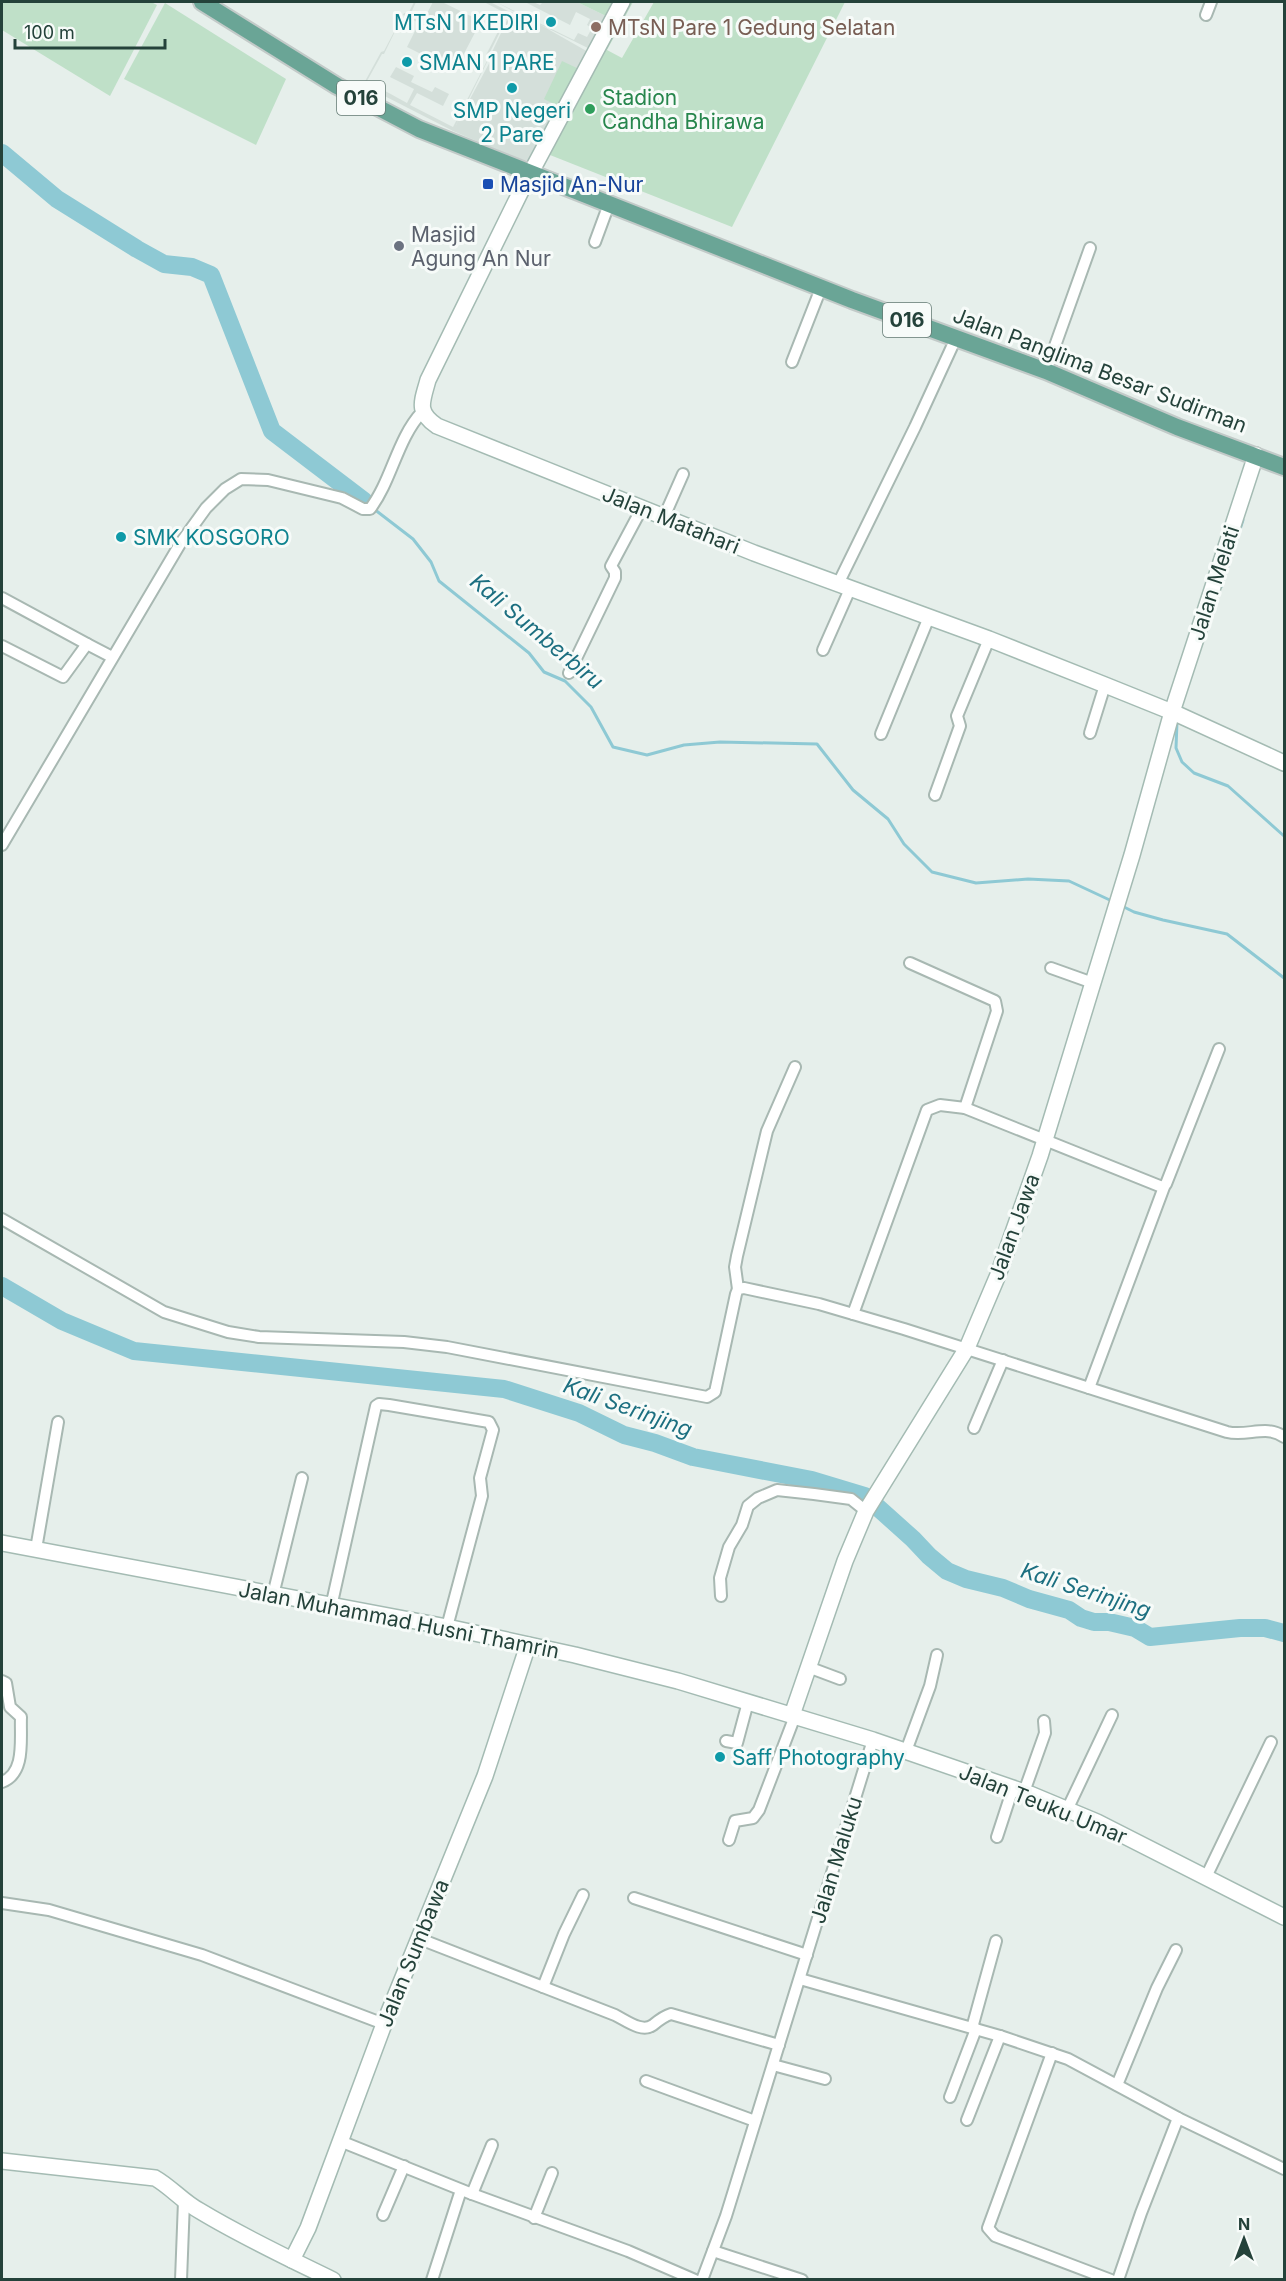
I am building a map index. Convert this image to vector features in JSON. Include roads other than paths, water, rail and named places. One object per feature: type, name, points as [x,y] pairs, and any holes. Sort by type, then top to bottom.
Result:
[{"type":"main road","name":"016","points":[[202,2],[337,86],[391,116],[465,149],[530,174]]},
{"type":"main road","name":"Jalan Panglima Besar Sudirman","points":[[530,174],[821,288],[1046,371],[1177,427],[1284,466]]},
{"type":"street","points":[[2,845],[180,544],[206,508],[234,483],[250,478],[268,480],[342,498],[363,510],[371,507],[390,475],[410,427],[422,412],[428,380],[530,174],[622,2]]},
{"type":"street","points":[[1206,15],[1210,2]]},
{"type":"street","points":[[595,242],[609,204]]},
{"type":"street","points":[[1046,371],[1090,248]]},
{"type":"street","points":[[792,362],[821,288]]},
{"type":"street","points":[[823,650],[844,587],[956,338]]},
{"type":"street","name":"Jalan Matahari","points":[[422,412],[427,420],[437,426],[844,587],[929,616],[1178,714],[1284,763]]},
{"type":"street","name":"Jalan Melati","points":[[1178,714],[1256,455]]},
{"type":"street","points":[[664,517],[683,474]]},
{"type":"street","points":[[569,673],[615,578],[615,572],[610,566],[642,508]]},
{"type":"street","points":[[2,598],[112,657]]},
{"type":"street","points":[[881,734],[929,616]]},
{"type":"street","points":[[935,795],[960,726],[957,716],[989,639]]},
{"type":"street","points":[[2,646],[63,677],[87,644]]},
{"type":"street","points":[[1090,733],[1105,685]]},
{"type":"street","name":"Jalan Jawa","points":[[794,1715],[845,1561],[867,1509],[967,1348],[998,1275],[1045,1141],[1117,903],[1178,714]]},
{"type":"street","points":[[910,963],[995,1002],[997,1011],[965,1108]]},
{"type":"street","points":[[1051,968],[1093,983]]},
{"type":"street","points":[[1089,1388],[1164,1186],[1219,1049]]},
{"type":"street","points":[[2,1219],[164,1312],[228,1332],[259,1337],[404,1342],[447,1347],[707,1397],[715,1392],[738,1289],[735,1267],[737,1256],[767,1131],[795,1067]]},
{"type":"street","points":[[853,1314],[924,1114],[935,1106],[965,1108],[1156,1186],[1164,1186]]},
{"type":"street","points":[[738,1289],[771,1292],[853,1314],[967,1348],[1227,1432],[1242,1434],[1270,1431],[1284,1437]]},
{"type":"street","points":[[974,1428],[1003,1360]]},
{"type":"street","points":[[331,1607],[376,1406],[383,1404],[489,1422],[493,1430],[480,1478],[482,1496],[447,1627]]},
{"type":"street","points":[[36,1549],[58,1422]]},
{"type":"street","points":[[273,1595],[302,1478]]},
{"type":"street","points":[[721,1596],[720,1578],[729,1547],[742,1525],[748,1506],[758,1498],[772,1491],[814,1494],[851,1499],[867,1509]]},
{"type":"street","name":"Jalan Muhammad Husni Thamrin","points":[[2,1543],[331,1607],[447,1627],[655,1675],[794,1715]]},
{"type":"street","name":"Jalan Sumbawa","points":[[292,2260],[308,2228],[384,2024],[485,1776],[528,1645]]},
{"type":"street","points":[[906,1751],[930,1686],[937,1655]]},
{"type":"street","points":[[808,1667],[840,1679]]},
{"type":"street","points":[[2,1681],[8,1685],[10,1707],[21,1717],[18,1765],[14,1775],[2,1782]]},
{"type":"street","points":[[726,1741],[737,1743],[748,1702]]},
{"type":"street","points":[[1067,1810],[1112,1714]]},
{"type":"street","points":[[729,1840],[735,1821],[753,1818],[759,1810],[794,1715]]},
{"type":"street","name":"Jalan Teuku Umar","points":[[794,1715],[1019,1790],[1097,1822],[1284,1917]]},
{"type":"street","points":[[997,1837],[1045,1733],[1044,1721]]},
{"type":"street","name":"Jalan Maluku","points":[[702,2280],[773,2065],[873,1740]]},
{"type":"street","points":[[1206,1877],[1271,1742]]},
{"type":"street","points":[[543,1987],[564,1934],[583,1895]]},
{"type":"street","points":[[634,1898],[807,1955]]},
{"type":"street","points":[[2,1903],[50,1910],[202,1955],[384,2024]]},
{"type":"street","points":[[420,1939],[644,2028],[651,2027],[664,2016],[671,2014],[779,2045]]},
{"type":"street","points":[[950,2097],[974,2028],[996,1941]]},
{"type":"street","points":[[1117,2085],[1157,1988],[1176,1950]]},
{"type":"street","points":[[800,1979],[1052,2052],[1178,2118],[1284,2169]]},
{"type":"street","points":[[967,2120],[1000,2036]]},
{"type":"street","points":[[1052,2052],[988,2228],[995,2236],[1111,2280]]},
{"type":"street","points":[[773,2065],[825,2079]]},
{"type":"street","points":[[646,2080],[755,2121]]},
{"type":"street","points":[[1118,2280],[1178,2118]]},
{"type":"street","points":[[340,2141],[695,2280]]},
{"type":"street","points":[[432,2280],[467,2192],[492,2145]]},
{"type":"street","points":[[2,2161],[155,2178],[184,2201],[219,2222],[333,2280]]},
{"type":"street","points":[[383,2215],[404,2166]]},
{"type":"street","points":[[534,2218],[552,2173]]},
{"type":"street","points":[[180,2280],[184,2201]]},
{"type":"street","points":[[713,2251],[802,2280]]},
{"type":"waterway","name":"Kali Sumberbiru","points":[[2,153],[57,199],[137,249],[164,264],[192,267],[211,275],[272,431],[364,501]]},
{"type":"waterway","name":"Kali Sumberbiru","points":[[374,509],[413,539],[431,562],[439,581],[529,653],[544,672],[565,681],[591,707],[613,747],[647,755],[684,745],[720,742],[817,744],[853,790],[888,819],[904,844],[932,872],[976,883],[1028,879],[1069,881],[1114,902]]},
{"type":"waterway","points":[[1221,587],[1243,520]]},
{"type":"waterway","points":[[1177,722],[1176,748],[1182,762],[1194,773],[1228,786],[1284,836]]},
{"type":"waterway","name":"Kali Sumberbiru","points":[[1122,906],[1134,912],[1163,920],[1227,934],[1284,978]]},
{"type":"waterway","name":"Kali Serinjing","points":[[2,1286],[62,1321],[134,1351],[504,1389],[579,1413],[624,1435],[693,1457],[812,1480],[865,1496],[947,1571],[966,1579],[1003,1588],[1029,1599],[1069,1610],[1081,1618],[1094,1622],[1109,1622],[1135,1628],[1150,1637],[1240,1628],[1265,1628],[1284,1633]]},
{"type":"place","name":"MTsN 1 KEDIRI","points":[[551,22]]},
{"type":"place","name":"MTsN Pare 1 Gedung Selatan","points":[[596,27]]},
{"type":"place","name":"SMAN 1 PARE","points":[[407,62]]},
{"type":"place","name":"SMP Negeri 2 Pare","points":[[512,88]]},
{"type":"place","name":"Stadion Candha Bhirawa","points":[[590,109]]},
{"type":"place","name":"Masjid An-Nur","points":[[488,184]]},
{"type":"place","name":"Masjid Agung An Nur","points":[[399,246]]},
{"type":"place","name":"SMK KOSGORO","points":[[121,537]]},
{"type":"place","name":"Saff Photography","points":[[720,1757]]}]
